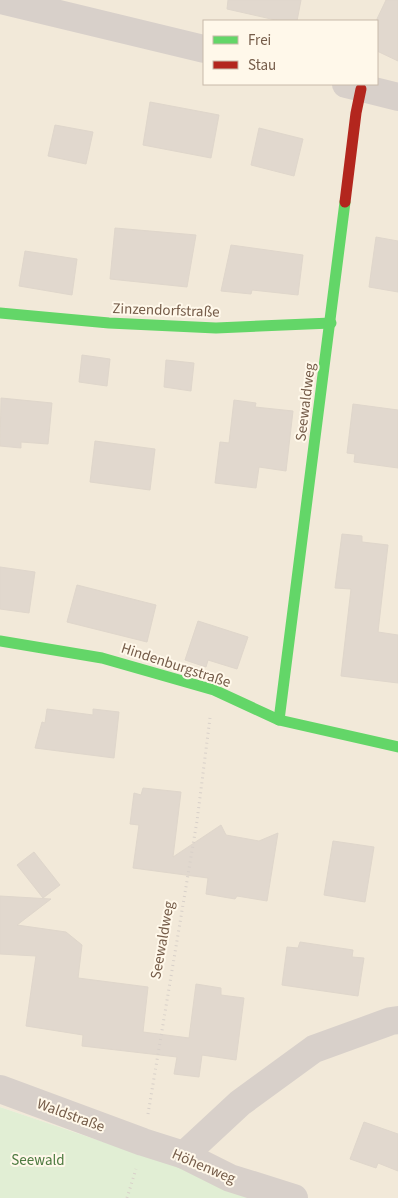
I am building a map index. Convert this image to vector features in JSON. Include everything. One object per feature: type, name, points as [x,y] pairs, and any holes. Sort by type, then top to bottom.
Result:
[{"type":"street","points":[[0,0],[203,49]]},
{"type":"street","points":[[353,86],[398,97]]},
{"type":"street","name":"Seewaldweg","points":[[279,720],[331,323],[356,113],[353,86]]},
{"type":"street","name":"Zinzendorfstraße","points":[[0,313],[109,323],[216,328],[331,323]]},
{"type":"street","name":"Hindenburgstraße","points":[[0,641],[111,660],[214,690],[279,720],[398,747]]},
{"type":"street","points":[[184,1155],[240,1102],[314,1049],[398,1020]]},
{"type":"street","name":"Waldstraße","points":[[0,1089],[143,1142]]},
{"type":"street","name":"Höhenweg","points":[[143,1142],[184,1155],[230,1178],[294,1198]]},
{"type":"path","name":"Seewaldweg","points":[[143,1142],[197,820],[207,742]]},
{"type":"shaded area","points":[[0,0],[398,0],[398,1198],[269,1198],[0,1107]]},
{"type":"green space","name":"Seewald","points":[[0,1107],[269,1198],[0,1198]]},
{"type":"building","points":[[228,0],[301,0],[297,20],[276,20],[227,9]]},
{"type":"building","points":[[386,0],[398,0],[398,61],[378,51],[377,19]]},
{"type":"building","points":[[150,102],[219,115],[211,158],[143,145]]},
{"type":"building","points":[[55,125],[93,132],[86,164],[48,156]]},
{"type":"building","points":[[259,128],[303,139],[294,176],[251,165]]},
{"type":"building","points":[[115,228],[196,235],[187,287],[110,279]]},
{"type":"building","points":[[376,237],[398,241],[398,292],[369,287]]},
{"type":"building","points":[[231,245],[303,255],[298,295],[252,290],[251,294],[221,291]]},
{"type":"building","points":[[25,251],[77,259],[72,295],[19,286]]},
{"type":"building","points":[[82,355],[110,359],[107,386],[79,382]]},
{"type":"building","points":[[166,360],[194,363],[191,391],[164,387]]},
{"type":"building","points":[[1,398],[52,403],[48,444],[21,442],[21,448],[0,446]]},
{"type":"building","points":[[234,400],[256,403],[255,407],[293,411],[286,471],[259,467],[256,488],[215,483],[220,442],[229,443]]},
{"type":"building","points":[[353,404],[398,410],[398,468],[354,462],[355,454],[347,453]]},
{"type":"building","points":[[95,441],[155,449],[150,490],[90,482]]},
{"type":"building","points":[[342,534],[362,536],[362,542],[388,545],[378,632],[398,635],[398,683],[341,676],[351,589],[335,588]]},
{"type":"building","points":[[0,567],[35,572],[29,613],[0,609]]},
{"type":"building","points":[[77,585],[156,605],[147,642],[67,622]]},
{"type":"building","points":[[198,621],[248,637],[237,669],[208,660],[206,667],[185,660]]},
{"type":"building","points":[[47,709],[93,715],[93,709],[119,712],[114,758],[35,748],[42,722],[45,723]]},
{"type":"building","points":[[143,788],[181,792],[173,857],[221,825],[226,835],[259,841],[278,833],[267,901],[237,896],[235,899],[206,894],[208,878],[133,868],[139,825],[130,824],[134,793],[141,795]]},
{"type":"building","points":[[333,841],[374,847],[365,902],[324,895]]},
{"type":"building","points":[[34,852],[60,885],[43,898],[17,865]]},
{"type":"building","points":[[0,896],[51,899],[17,925],[66,932],[82,945],[78,978],[148,987],[143,1032],[189,1038],[196,984],[221,988],[221,995],[244,998],[236,1060],[202,1055],[199,1077],[174,1074],[177,1057],[82,1046],[83,1035],[26,1026],[36,956],[0,954]]},
{"type":"building","points":[[300,942],[353,950],[352,957],[364,958],[358,996],[282,985],[287,947],[298,948]]},
{"type":"building","points":[[364,1122],[398,1134],[398,1171],[378,1163],[376,1168],[350,1159]]},
{"type":"traffic: fast","points":[[279,720],[345,202]]},
{"type":"traffic: fast","points":[[0,313],[109,323],[216,328],[331,323]]},
{"type":"traffic: fast","points":[[0,641],[102,658],[214,690],[279,720],[398,747]]},
{"type":"traffic: jam","points":[[345,202],[356,113],[361,89]]}]
